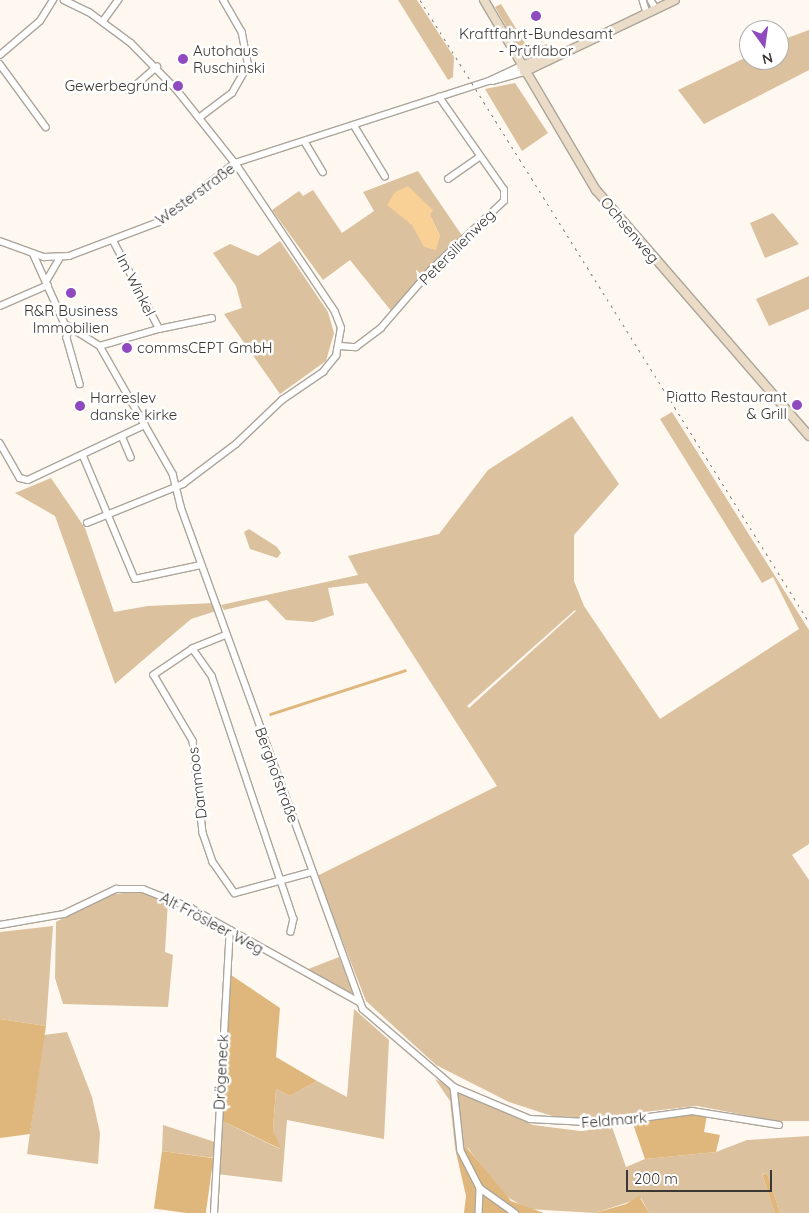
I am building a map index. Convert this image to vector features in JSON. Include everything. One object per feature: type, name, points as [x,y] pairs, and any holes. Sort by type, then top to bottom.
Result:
[{"type":"main road","name":"Ochsenweg","points":[[484,0],[522,69],[602,198],[809,436]]},
{"type":"main road","points":[[522,69],[675,0]]},
{"type":"street","points":[[0,55],[40,21],[53,0]]},
{"type":"street","points":[[64,0],[103,21],[157,67],[235,163],[335,312],[341,328],[340,346],[323,372],[176,488],[88,523]]},
{"type":"street","points":[[103,21],[118,0]]},
{"type":"street","points":[[199,118],[232,93],[248,64],[242,33],[223,0]]},
{"type":"street","points":[[643,0],[647,13]]},
{"type":"street","points":[[652,0],[656,9]]},
{"type":"street","points":[[0,64],[46,127]]},
{"type":"street","points":[[129,91],[157,67]]},
{"type":"street","name":"Westerstraße","points":[[59,259],[113,241],[159,222],[235,163],[305,142],[522,69]]},
{"type":"street","name":"Petersilienweg","points":[[340,346],[356,347],[381,328],[431,270],[504,201],[504,190],[479,157],[439,97]]},
{"type":"street","points":[[354,125],[385,176]]},
{"type":"street","points":[[305,142],[322,172]]},
{"type":"street","points":[[448,179],[479,157]]},
{"type":"street","points":[[0,241],[33,253],[59,259],[47,283],[0,306]]},
{"type":"street","name":"Im Winkel","points":[[113,241],[159,329]]},
{"type":"street","points":[[33,253],[69,328],[67,338],[80,384]]},
{"type":"street","name":"Im Winkel","points":[[100,346],[159,329],[212,318]]},
{"type":"street","name":"Berghofstraße","points":[[69,328],[100,346],[146,425],[176,488],[201,565],[359,1002],[454,1087]]},
{"type":"street","points":[[0,443],[24,480],[146,425]]},
{"type":"street","points":[[122,436],[131,457]]},
{"type":"street","points":[[83,455],[110,515],[135,579],[201,565]]},
{"type":"street","name":"Dammoos","points":[[227,635],[194,649],[154,677],[193,741],[203,833],[213,862],[235,892],[281,882],[312,872]]},
{"type":"street","points":[[194,649],[212,676],[294,918],[291,932]]},
{"type":"street","name":"Alt Frösleer Weg","points":[[0,925],[55,916],[106,892],[130,888],[166,896],[359,1002]]},
{"type":"street","name":"Drögeneck","points":[[214,1213],[230,930]]},
{"type":"street","points":[[454,1087],[461,1151],[480,1188],[515,1213]]},
{"type":"street","name":"Feldmark","points":[[454,1087],[530,1119],[551,1122],[606,1123],[692,1111],[778,1124]]},
{"type":"street","points":[[479,1213],[480,1188]]},
{"type":"shaded area","points":[[398,0],[417,0],[454,57],[453,77],[448,80]]},
{"type":"shaded area","points":[[501,4],[525,43],[535,48],[547,44],[548,50],[523,55],[495,7]]},
{"type":"shaded area","points":[[809,30],[809,70],[704,124],[678,90],[739,61],[739,70],[789,70],[789,37]]},
{"type":"shaded area","points":[[515,83],[548,133],[522,151],[485,89]]},
{"type":"shaded area","points":[[418,171],[463,237],[392,312],[350,260],[323,280],[272,210],[299,191],[303,196],[313,190],[342,233],[374,211],[363,192]],"holes":[[[429,207],[430,215],[440,236],[409,223]]]},
{"type":"shaded area","points":[[408,186],[433,210],[430,215],[440,236],[436,250],[424,247],[412,225],[387,205],[395,192]]},
{"type":"shaded area","points":[[773,213],[799,244],[765,258],[750,223]]},
{"type":"shaded area","points":[[280,241],[328,312],[334,333],[326,361],[280,394],[224,314],[242,308],[236,286],[213,253],[230,244],[258,256]]},
{"type":"shaded area","points":[[809,276],[809,309],[769,326],[756,299]]},
{"type":"shaded area","points":[[672,412],[809,630],[809,844],[792,855],[809,880],[809,1121],[776,1121],[697,1106],[591,1118],[552,1116],[509,1102],[436,1065],[366,1001],[317,876],[497,786],[367,583],[328,588],[334,615],[313,622],[286,620],[267,600],[224,610],[221,605],[358,575],[348,556],[439,534],[488,470],[572,416],[619,484],[574,535],[574,581],[584,606],[660,719],[799,629],[773,577],[762,583],[660,419]],"holes":[[[575,610],[469,708],[467,706]]]},
{"type":"shaded area","points":[[51,478],[85,528],[114,612],[148,606],[214,603],[216,611],[191,619],[115,684],[55,516],[15,493]]},
{"type":"shaded area","points":[[249,529],[277,547],[281,553],[277,558],[250,549],[244,532]]},
{"type":"shaded area","points":[[406,669],[407,672],[270,716],[269,713]]},
{"type":"shaded area","points":[[139,891],[168,900],[165,952],[173,955],[168,1007],[63,1004],[55,978],[56,922],[107,895]]},
{"type":"shaded area","points":[[53,926],[46,1026],[0,1019],[0,932]]},
{"type":"shaded area","points":[[339,957],[353,993],[353,995],[306,970]]},
{"type":"shaded area","points":[[228,973],[280,1008],[276,1057],[317,1081],[290,1096],[276,1089],[273,1130],[281,1149],[220,1120]]},
{"type":"shaded area","points":[[354,1009],[389,1040],[384,1139],[287,1120],[282,1182],[217,1174],[220,1120],[280,1149],[273,1130],[276,1089],[290,1096],[317,1081],[347,1097]]},
{"type":"shaded area","points":[[0,1019],[46,1026],[30,1134],[0,1138]]},
{"type":"shaded area","points":[[67,1032],[92,1097],[100,1133],[98,1164],[27,1154],[44,1035]]},
{"type":"shaded area","points":[[435,1079],[533,1125],[580,1131],[612,1127],[626,1167],[645,1159],[716,1152],[747,1140],[809,1136],[809,1213],[780,1213],[767,1173],[762,1174],[775,1213],[649,1213],[641,1198],[595,1213],[528,1209],[502,1194],[468,1148],[455,1148],[450,1101]]},
{"type":"shaded area","points":[[683,1115],[707,1115],[704,1132],[720,1135],[716,1152],[645,1159],[633,1124]]},
{"type":"shaded area","points":[[163,1125],[215,1142],[214,1158],[162,1151]]},
{"type":"shaded area","points":[[455,1148],[467,1148],[511,1201],[544,1213],[464,1213],[466,1196]]},
{"type":"shaded area","points":[[162,1151],[213,1158],[206,1213],[186,1213],[154,1208]]},
{"type":"shaded area","points":[[767,1173],[780,1213],[775,1213],[762,1175]]},
{"type":"shaded area","points":[[639,1196],[649,1213],[595,1213],[626,1204]]},
{"type":"railway","points":[[420,0],[809,622]]},
{"type":"place","name":"Kraftfahrt-Bundesamt - Prüflabor","points":[[536,16]]},
{"type":"place","name":"Autohaus Ruschinski","points":[[183,59]]},
{"type":"place","name":"Gewerbegrund","points":[[178,86]]},
{"type":"place","name":"R&R Business Immobilien","points":[[71,293]]},
{"type":"place","name":"commsCEPT GmbH","points":[[127,348]]},
{"type":"place","name":"Piatto Restaurant & Grill","points":[[797,405]]},
{"type":"place","name":"Harreslev danske kirke","points":[[80,406]]}]
